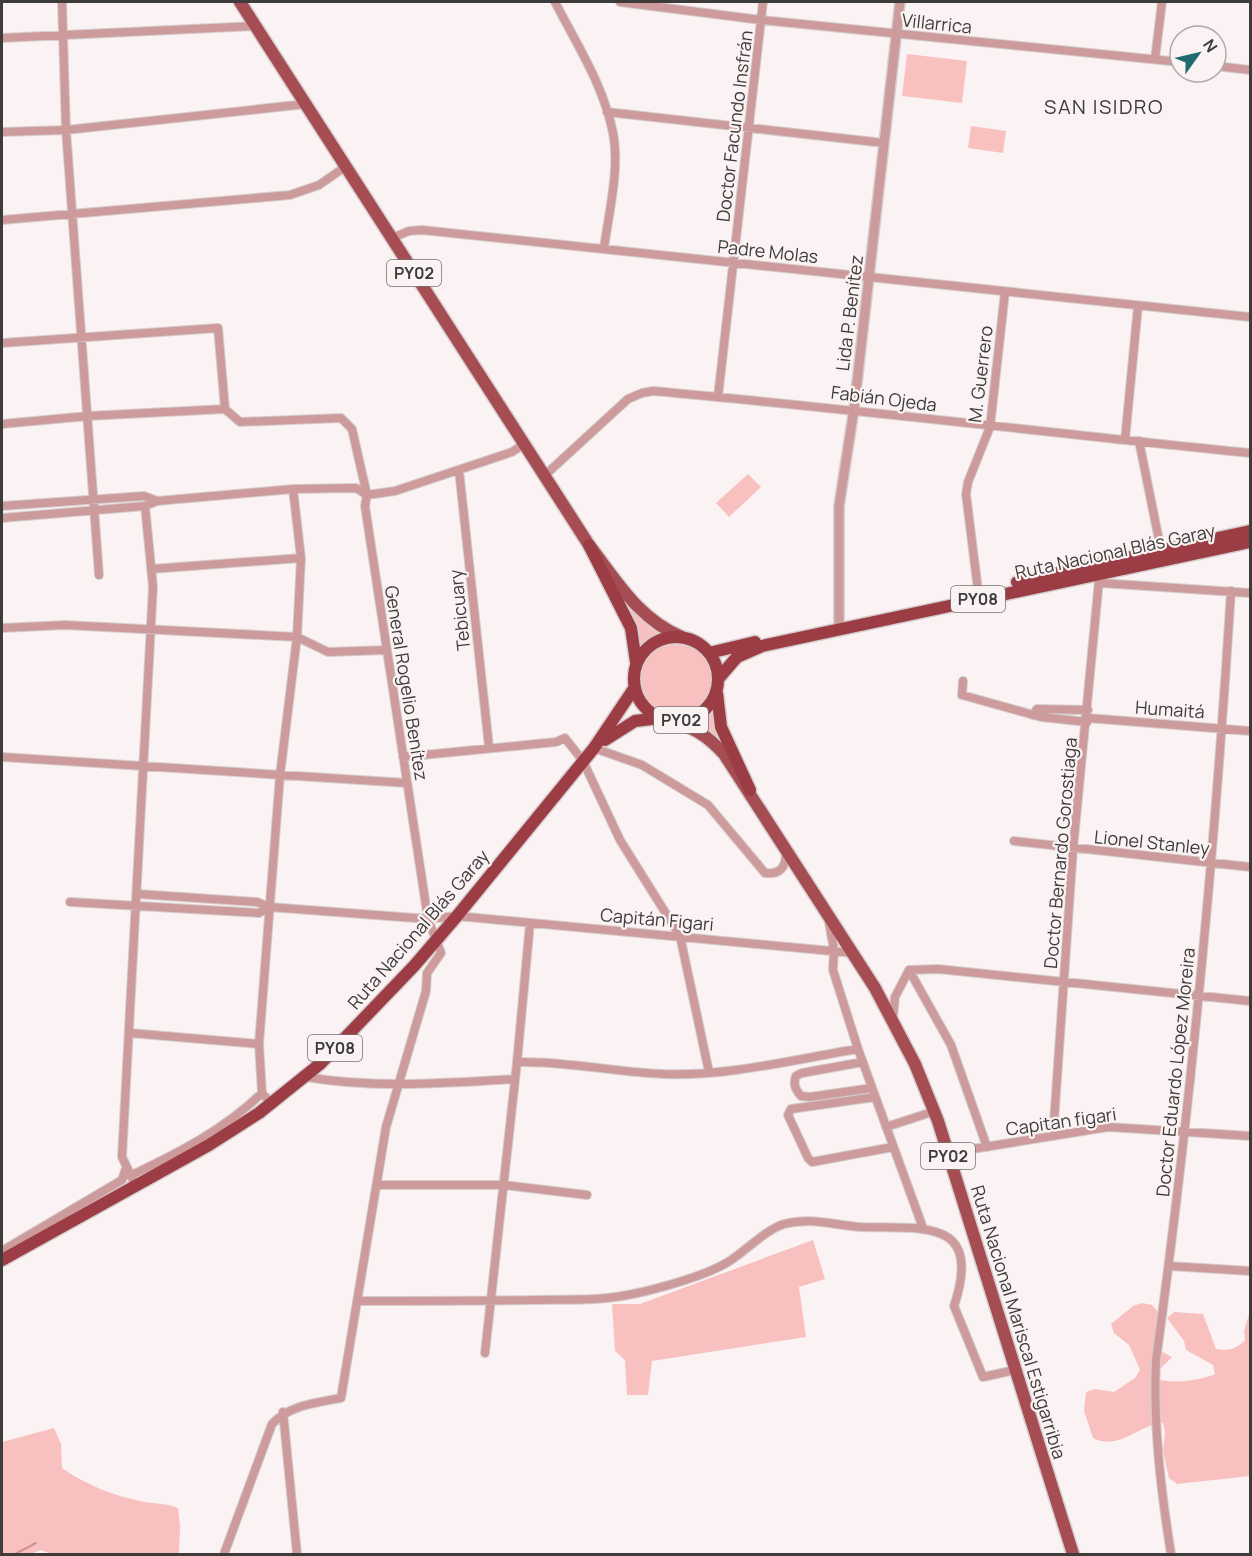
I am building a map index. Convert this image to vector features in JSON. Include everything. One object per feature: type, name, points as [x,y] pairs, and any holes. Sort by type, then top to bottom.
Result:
[{"type":"highway","name":"Ruta Nacional Blás Garay","points":[[1100,573],[1161,550],[1251,531]]},
{"type":"highway","name":"Ruta Nacional Blás Garay","points":[[709,653],[979,594],[1100,573],[1251,542]]},
{"type":"highway","name":"PY02","points":[[589,545],[631,628],[636,664],[635,687],[646,709],[665,719],[693,717],[704,710],[717,684]]},
{"type":"highway","name":"Ruta Nacional Blás Garay","points":[[717,684],[729,663],[753,648],[838,625]]},
{"type":"highway","points":[[636,664],[650,646],[670,637],[682,637]]},
{"type":"highway","name":"PY02","points":[[682,637],[702,645],[709,653],[717,684],[721,727],[750,790]]},
{"type":"highway","name":"Ruta Nacional Blás Garay","points":[[2,1260],[131,1176],[209,1145],[272,1104],[306,1077],[457,916],[594,748],[635,687]]},
{"type":"highway","name":"Ruta Nacional Blás Garay","points":[[594,748],[625,725],[646,719],[665,719]]},
{"type":"main road","name":"PY02","points":[[240,2],[589,545],[647,616],[664,630],[682,637]]},
{"type":"main road","name":"PY02","points":[[665,719],[694,727],[711,739],[750,790]]},
{"type":"main road","name":"Ruta Nacional Mariscal Estigarribia","points":[[750,790],[786,851],[828,913],[893,1018],[934,1111],[1073,1554]]},
{"type":"street","points":[[62,2],[66,130],[99,575]]},
{"type":"street","points":[[555,2],[595,79],[613,133],[615,162],[604,248]]},
{"type":"street","name":"Villarrica","points":[[626,2],[761,20],[1168,61]]},
{"type":"street","name":"Doctor Facundo Insfrán","points":[[718,397],[763,2]]},
{"type":"street","name":"Lida P. Benítez","points":[[838,625],[838,506],[854,409],[900,2]]},
{"type":"street","points":[[1155,59],[1162,2]]},
{"type":"street","points":[[2,38],[255,26]]},
{"type":"street","points":[[1228,67],[1251,70]]},
{"type":"street","points":[[2,132],[66,130],[306,104]]},
{"type":"street","points":[[607,112],[884,143]]},
{"type":"street","points":[[2,220],[290,195],[319,185],[345,166]]},
{"type":"street","name":"Padre Molas","points":[[392,238],[409,231],[422,230],[1251,317]]},
{"type":"street","name":"M. Guerrero","points":[[979,594],[966,494],[968,482],[990,427],[1005,292]]},
{"type":"street","points":[[1125,440],[1138,306]]},
{"type":"street","points":[[2,343],[218,328],[225,409],[88,416],[2,424]]},
{"type":"street","name":"Fabián Ojeda","points":[[544,476],[628,399],[642,393],[854,409],[990,427],[1251,453]]},
{"type":"street","name":"General Rogelio Benítez","points":[[225,409],[240,422],[341,418],[352,429],[367,495],[365,506],[403,757],[428,919],[435,941]]},
{"type":"street","points":[[1139,441],[1161,550]]},
{"type":"street","points":[[2,518],[145,506],[157,501],[293,489],[356,488],[367,495],[395,492],[512,452],[524,444]]},
{"type":"street","name":"Tebicuary","points":[[459,470],[489,747]]},
{"type":"street","points":[[272,1104],[262,1093],[259,1044],[280,775],[297,637],[301,558],[293,489]]},
{"type":"street","points":[[2,506],[144,496],[157,501]]},
{"type":"street","points":[[131,1176],[122,1157],[138,894],[142,764],[150,629],[151,569],[145,506]]},
{"type":"street","points":[[151,569],[301,558]]},
{"type":"street","points":[[1100,573],[1251,593]]},
{"type":"street","name":"Doctor Bernardo Gorostiaga","points":[[1053,1136],[1073,849],[1088,716],[1100,573]]},
{"type":"street","name":"Doctor Eduardo López Moreira","points":[[1171,1554],[1163,1503],[1155,1391],[1187,1130],[1222,728],[1231,591]]},
{"type":"street","points":[[2,628],[65,625],[297,637],[321,650],[335,653],[387,650]]},
{"type":"street","points":[[963,681],[962,695],[1033,715],[1088,716]]},
{"type":"street","points":[[1033,715],[1037,709],[1088,716]]},
{"type":"street","name":"Humaitá","points":[[1088,716],[1251,731]]},
{"type":"street","points":[[403,757],[556,742],[565,738],[583,761],[620,840],[680,936],[709,1072]]},
{"type":"street","points":[[594,748],[642,765],[708,805],[765,873],[773,874],[782,870],[786,862],[786,851]]},
{"type":"street","points":[[2,757],[142,764],[407,783]]},
{"type":"street","name":"Lionel Stanley","points":[[1014,842],[1251,867]]},
{"type":"street","points":[[138,894],[257,902],[269,907]]},
{"type":"street","points":[[70,902],[259,913],[269,907]]},
{"type":"street","name":"Capitán Figari","points":[[269,907],[428,919],[457,916],[853,953]]},
{"type":"street","points":[[828,913],[834,950],[833,970],[858,1049],[923,1228]]},
{"type":"street","points":[[484,1353],[504,1185],[530,922]]},
{"type":"street","points":[[224,1554],[272,1424],[283,1412],[341,1398],[386,1127],[426,991],[427,973],[441,952],[435,941]]},
{"type":"street","points":[[909,970],[938,969],[1251,1001]]},
{"type":"street","points":[[893,1018],[895,998],[909,970]]},
{"type":"street","points":[[909,970],[951,1045],[987,1147]]},
{"type":"street","points":[[130,1033],[259,1044]]},
{"type":"street","points":[[517,1062],[557,1061],[663,1074],[709,1072],[858,1049]]},
{"type":"street","points":[[863,1062],[802,1073],[796,1076],[794,1082],[796,1090],[801,1096],[810,1097],[872,1088]]},
{"type":"street","points":[[306,1077],[337,1083],[399,1086],[515,1078]]},
{"type":"street","points":[[2,1251],[122,1180],[198,1142],[245,1109],[262,1093]]},
{"type":"street","points":[[875,1097],[792,1109],[788,1115],[812,1162],[893,1147]]},
{"type":"street","points":[[886,1127],[934,1111]]},
{"type":"street","name":"Capitan figari","points":[[948,1154],[1108,1127],[1187,1130],[1251,1137]]},
{"type":"street","points":[[377,1185],[504,1185],[587,1195]]},
{"type":"street","points":[[357,1301],[607,1298],[654,1290],[726,1264],[780,1225],[803,1220],[845,1226],[923,1228],[947,1235],[956,1245],[960,1264],[960,1287],[954,1306],[983,1377],[1015,1370]]},
{"type":"street","points":[[1169,1266],[1251,1271]]},
{"type":"street","points":[[283,1412],[297,1554]]},
{"type":"shaded area","points":[[907,54],[967,61],[962,103],[902,96]]},
{"type":"shaded area","points":[[971,126],[1006,131],[1003,153],[968,148]]},
{"type":"shaded area","points":[[748,474],[761,487],[729,517],[716,503]]},
{"type":"shaded area","points":[[615,585],[665,634],[654,637],[642,647]]},
{"type":"shaded area","points":[[676,642],[690,645],[702,653],[710,665],[713,679],[710,693],[702,705],[690,713],[676,716],[662,713],[650,705],[642,693],[639,679],[642,665],[650,653],[662,645]]},
{"type":"shaded area","points":[[713,708],[714,723],[726,750],[713,735],[693,723]]},
{"type":"shaded area","points":[[813,1240],[825,1279],[799,1287],[806,1337],[652,1361],[648,1395],[627,1395],[625,1360],[615,1351],[612,1304],[640,1304]]},
{"type":"shaded area","points":[[1142,1303],[1152,1305],[1158,1312],[1159,1350],[1172,1357],[1159,1370],[1156,1379],[1170,1381],[1194,1380],[1215,1374],[1213,1365],[1186,1350],[1184,1341],[1167,1318],[1174,1312],[1203,1314],[1216,1349],[1229,1349],[1245,1340],[1244,1331],[1250,1311],[1250,1476],[1177,1484],[1169,1478],[1163,1451],[1165,1432],[1163,1423],[1111,1441],[1093,1438],[1084,1411],[1086,1392],[1095,1389],[1114,1392],[1135,1378],[1140,1370],[1129,1345],[1114,1333],[1111,1324],[1133,1306]]},
{"type":"shaded area","points":[[54,1428],[61,1444],[62,1468],[112,1493],[134,1500],[178,1508],[179,1554],[51,1554],[41,1550],[31,1554],[2,1554],[2,1442]]},
{"type":"waterway","points":[[15,1554],[36,1543]]},
{"type":"district","name":"SAN ISIDRO","points":[[1104,106]]}]
